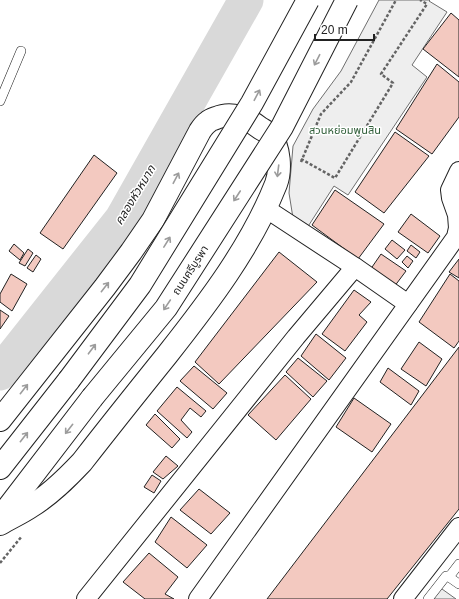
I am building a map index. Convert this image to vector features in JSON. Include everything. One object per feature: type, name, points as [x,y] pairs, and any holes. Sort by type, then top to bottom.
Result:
[{"type":"street","points":[[0,468],[69,380],[140,285],[252,103],[308,0]]},
{"type":"street","name":"ถนนศรีบูรพา","points":[[0,518],[92,398],[166,308],[282,127],[347,0]]},
{"type":"street","points":[[0,420],[131,252],[153,220],[200,131],[208,122],[219,116],[239,116],[252,122],[270,135],[276,147],[279,159],[279,172],[276,183],[258,223],[233,265],[212,296],[82,462],[48,495],[0,524]]},
{"type":"street","points":[[198,599],[456,237],[458,228],[450,190],[459,171]]},
{"type":"street","points":[[265,208],[408,304]]},
{"type":"street","points":[[86,599],[296,337],[355,267]]},
{"type":"street","points":[[403,599],[459,527]]},
{"type":"lane","points":[[0,101],[21,51]]},
{"type":"lane","points":[[450,577],[459,564]]},
{"type":"lane","points":[[428,599],[446,576],[450,577],[459,584]]},
{"type":"path","points":[[396,0],[351,82],[321,114],[301,159],[335,178],[393,83],[381,74],[427,4],[420,0]]},
{"type":"green space","name":"สวนหย่อมพูนสิน","points":[[379,0],[430,0],[429,1],[447,12],[412,65],[427,77],[348,195],[334,186],[307,228],[293,218],[289,193],[293,146],[313,109],[341,71]]},
{"type":"shaded area","points":[[435,584],[456,599],[425,599]]},
{"type":"building","points":[[451,13],[459,20],[459,77],[423,49]]},
{"type":"building","points":[[437,64],[459,82],[459,117],[432,154],[396,129]]},
{"type":"building","points":[[395,132],[429,156],[384,213],[355,192]]},
{"type":"building","points":[[94,155],[117,173],[63,249],[40,233]]},
{"type":"building","points":[[335,190],[384,224],[358,259],[312,225]]},
{"type":"building","points":[[411,214],[440,236],[428,253],[398,232]]},
{"type":"building","points":[[392,240],[405,250],[397,259],[385,249]]},
{"type":"building","points":[[14,244],[24,253],[20,260],[9,251]]},
{"type":"building","points":[[411,245],[420,252],[416,258],[407,251]]},
{"type":"building","points":[[28,249],[33,253],[25,266],[19,263]]},
{"type":"building","points":[[279,252],[317,282],[219,384],[195,362]]},
{"type":"building","points":[[381,254],[406,271],[394,287],[370,270]]},
{"type":"building","points":[[36,255],[41,259],[33,272],[27,268]]},
{"type":"building","points":[[407,256],[413,261],[408,268],[402,262]]},
{"type":"building","points":[[459,259],[459,278],[449,272]]},
{"type":"building","points":[[11,274],[27,284],[12,311],[0,302],[0,294]]},
{"type":"building","points":[[450,274],[459,281],[459,341],[454,348],[419,322]]},
{"type":"building","points":[[354,290],[371,302],[359,315],[367,322],[345,351],[322,334]]},
{"type":"building","points":[[0,310],[9,316],[0,329]]},
{"type":"building","points":[[316,334],[346,358],[329,380],[301,356]]},
{"type":"building","points":[[419,342],[442,359],[426,386],[401,369]]},
{"type":"building","points":[[459,347],[459,509],[387,599],[267,599]]},
{"type":"building","points":[[298,358],[327,381],[313,397],[286,372]]},
{"type":"building","points":[[194,366],[227,393],[213,409],[180,381]]},
{"type":"building","points":[[388,368],[419,391],[411,405],[380,382]]},
{"type":"building","points":[[285,375],[311,399],[276,440],[248,415]]},
{"type":"building","points":[[177,387],[206,411],[201,417],[190,408],[181,420],[192,432],[187,438],[157,411]]},
{"type":"building","points":[[354,398],[391,424],[372,452],[336,427]]},
{"type":"building","points":[[155,414],[180,439],[172,448],[146,425]]},
{"type":"building","points":[[166,456],[178,466],[163,479],[153,472]]},
{"type":"building","points":[[152,475],[161,481],[154,493],[144,487]]},
{"type":"building","points":[[199,489],[230,513],[211,534],[180,510]]},
{"type":"building","points":[[171,517],[207,545],[187,568],[155,542]]},
{"type":"building","points":[[149,553],[178,577],[165,594],[174,599],[145,599],[123,582]]},
{"type":"waterway","name":"คลองหัวหมาก","points":[[0,373],[122,219],[246,0]]}]
